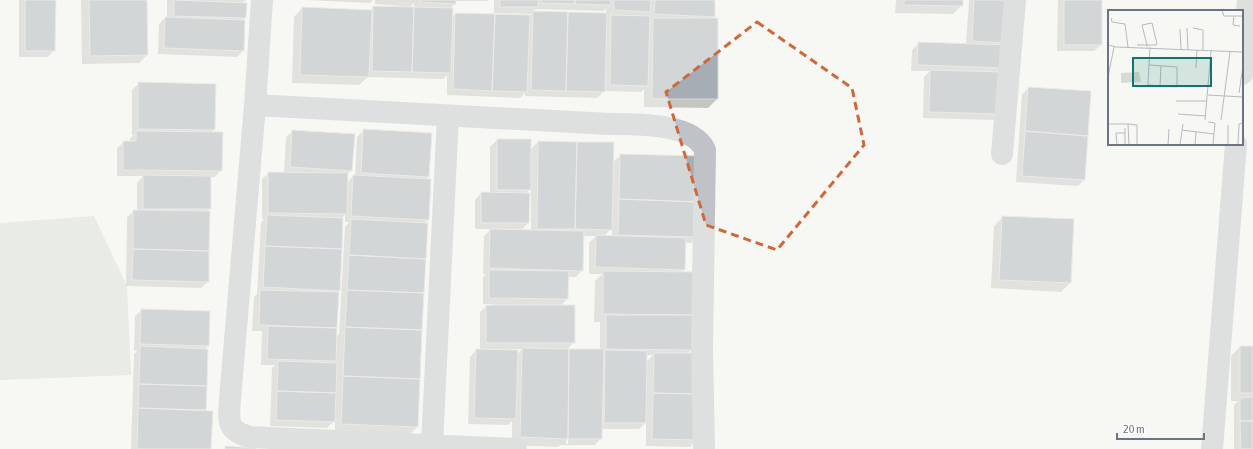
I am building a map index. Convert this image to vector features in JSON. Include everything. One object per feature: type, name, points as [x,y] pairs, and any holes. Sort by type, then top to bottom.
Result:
[{"type":"street","points":[[262,0],[255,105],[230,399],[229,420],[234,431],[250,437],[516,449]]},
{"type":"street","points":[[1002,154],[1015,0]]},
{"type":"street","points":[[1243,62],[1248,0]]},
{"type":"street","points":[[255,105],[448,116],[641,124],[678,130],[702,143],[705,150],[702,349],[704,449]]},
{"type":"street","points":[[432,445],[448,116]]},
{"type":"street","points":[[1212,449],[1236,145]]},
{"type":"highlighted area","points":[[757,22],[852,88],[864,145],[777,250],[706,225],[666,92]]},
{"type":"shaded area","points":[[94,216],[127,286],[131,375],[0,380],[0,223]]},
{"type":"building","points":[[25,0],[56,0],[55,51],[25,51]]},
{"type":"building","points":[[89,0],[147,0],[148,55],[90,56]]},
{"type":"building","points":[[174,0],[247,3],[246,18],[174,16]]},
{"type":"building","points":[[420,0],[456,0],[456,4],[420,2]]},
{"type":"building","points":[[500,0],[538,0],[538,7],[500,7]]},
{"type":"building","points":[[541,0],[575,0],[575,4],[541,3]]},
{"type":"building","points":[[575,0],[611,0],[611,5],[575,4]]},
{"type":"building","points":[[614,0],[651,0],[650,12],[614,10]]},
{"type":"building","points":[[655,0],[715,0],[715,17],[654,14]]},
{"type":"building","points":[[904,0],[963,0],[963,6],[904,5]]},
{"type":"building","points":[[974,0],[1008,0],[1006,43],[972,41]]},
{"type":"building","points":[[1064,0],[1102,0],[1102,45],[1064,45]]},
{"type":"building","points":[[373,6],[414,7],[412,72],[372,71]]},
{"type":"building","points":[[302,7],[372,10],[369,77],[300,75]]},
{"type":"building","points":[[414,7],[453,8],[451,73],[412,72]]},
{"type":"building","points":[[533,11],[568,12],[566,91],[531,90]]},
{"type":"building","points":[[568,12],[607,13],[605,92],[566,91]]},
{"type":"building","points":[[455,13],[495,14],[492,91],[453,89]]},
{"type":"building","points":[[495,14],[530,15],[527,92],[492,91]]},
{"type":"building","points":[[611,15],[650,16],[648,86],[610,85]]},
{"type":"building","points":[[165,17],[245,20],[244,51],[164,48]]},
{"type":"building","points":[[653,18],[718,18],[718,99],[652,99]]},
{"type":"building","points":[[918,42],[1005,45],[1004,68],[917,65]]},
{"type":"building","points":[[930,70],[1003,72],[1002,114],[929,112]]},
{"type":"building","points":[[138,82],[216,84],[215,130],[138,129]]},
{"type":"building","points":[[1028,87],[1091,91],[1088,136],[1025,131]]},
{"type":"building","points":[[363,129],[432,133],[429,177],[361,173]]},
{"type":"building","points":[[292,130],[355,134],[352,171],[290,167]]},
{"type":"building","points":[[136,131],[223,132],[222,171],[123,170],[123,141],[136,141]]},
{"type":"building","points":[[1025,131],[1088,136],[1085,180],[1022,176]]},
{"type":"building","points":[[497,139],[531,139],[531,190],[497,190]]},
{"type":"building","points":[[538,141],[577,142],[575,229],[537,229]]},
{"type":"building","points":[[577,142],[614,142],[612,230],[575,229]]},
{"type":"building","points":[[620,154],[701,156],[699,202],[619,199]]},
{"type":"building","points":[[268,172],[348,173],[347,214],[268,213]]},
{"type":"building","points":[[143,175],[211,176],[211,209],[143,209]]},
{"type":"building","points":[[353,175],[431,179],[429,220],[351,216]]},
{"type":"building","points":[[481,192],[530,193],[529,223],[481,223]]},
{"type":"building","points":[[619,199],[699,202],[698,237],[618,235]]},
{"type":"building","points":[[133,210],[210,211],[209,251],[133,249]]},
{"type":"building","points":[[267,215],[343,218],[342,249],[265,246]]},
{"type":"building","points":[[1002,216],[1074,219],[1071,283],[999,280]]},
{"type":"building","points":[[351,219],[428,223],[426,259],[349,255]]},
{"type":"building","points":[[490,229],[584,231],[583,271],[489,268]]},
{"type":"building","points":[[596,235],[686,238],[685,270],[595,267]]},
{"type":"building","points":[[265,246],[342,249],[340,291],[263,287]]},
{"type":"building","points":[[133,249],[209,251],[209,282],[132,280]]},
{"type":"building","points":[[349,255],[426,259],[424,293],[347,290]]},
{"type":"building","points":[[489,270],[569,271],[568,299],[489,298]]},
{"type":"building","points":[[603,271],[700,272],[699,315],[603,314]]},
{"type":"building","points":[[260,290],[339,292],[337,328],[259,325]]},
{"type":"building","points":[[347,290],[424,293],[422,330],[345,327]]},
{"type":"building","points":[[486,305],[575,305],[575,343],[486,343]]},
{"type":"building","points":[[141,309],[210,311],[209,346],[140,344]]},
{"type":"building","points":[[606,315],[694,315],[693,350],[606,349]]},
{"type":"building","points":[[268,326],[337,328],[336,361],[267,359]]},
{"type":"building","points":[[345,327],[422,330],[420,379],[343,376]]},
{"type":"building","points":[[140,346],[208,349],[207,386],[139,384]]},
{"type":"building","points":[[1240,346],[1253,346],[1253,393],[1240,393]]},
{"type":"building","points":[[522,348],[569,349],[568,439],[520,437]]},
{"type":"building","points":[[476,349],[518,350],[516,419],[474,418]]},
{"type":"building","points":[[569,349],[604,349],[602,439],[568,439]]},
{"type":"building","points":[[605,350],[647,351],[646,423],[604,423]]},
{"type":"building","points":[[654,353],[698,353],[698,394],[653,393]]},
{"type":"building","points":[[278,361],[337,363],[336,393],[277,391]]},
{"type":"building","points":[[343,376],[420,379],[418,427],[341,424]]},
{"type":"building","points":[[139,384],[207,386],[206,410],[138,408]]},
{"type":"building","points":[[277,391],[336,393],[335,422],[276,420]]},
{"type":"building","points":[[653,393],[698,394],[697,440],[652,439]]},
{"type":"building","points":[[1253,397],[1253,421],[1240,421],[1240,398]]},
{"type":"building","points":[[138,408],[213,411],[211,449],[137,449]]},
{"type":"building","points":[[1240,421],[1253,421],[1253,449],[1241,449]]},
{"type":"building","points":[[225,446],[256,448],[256,449],[225,449]]}]
